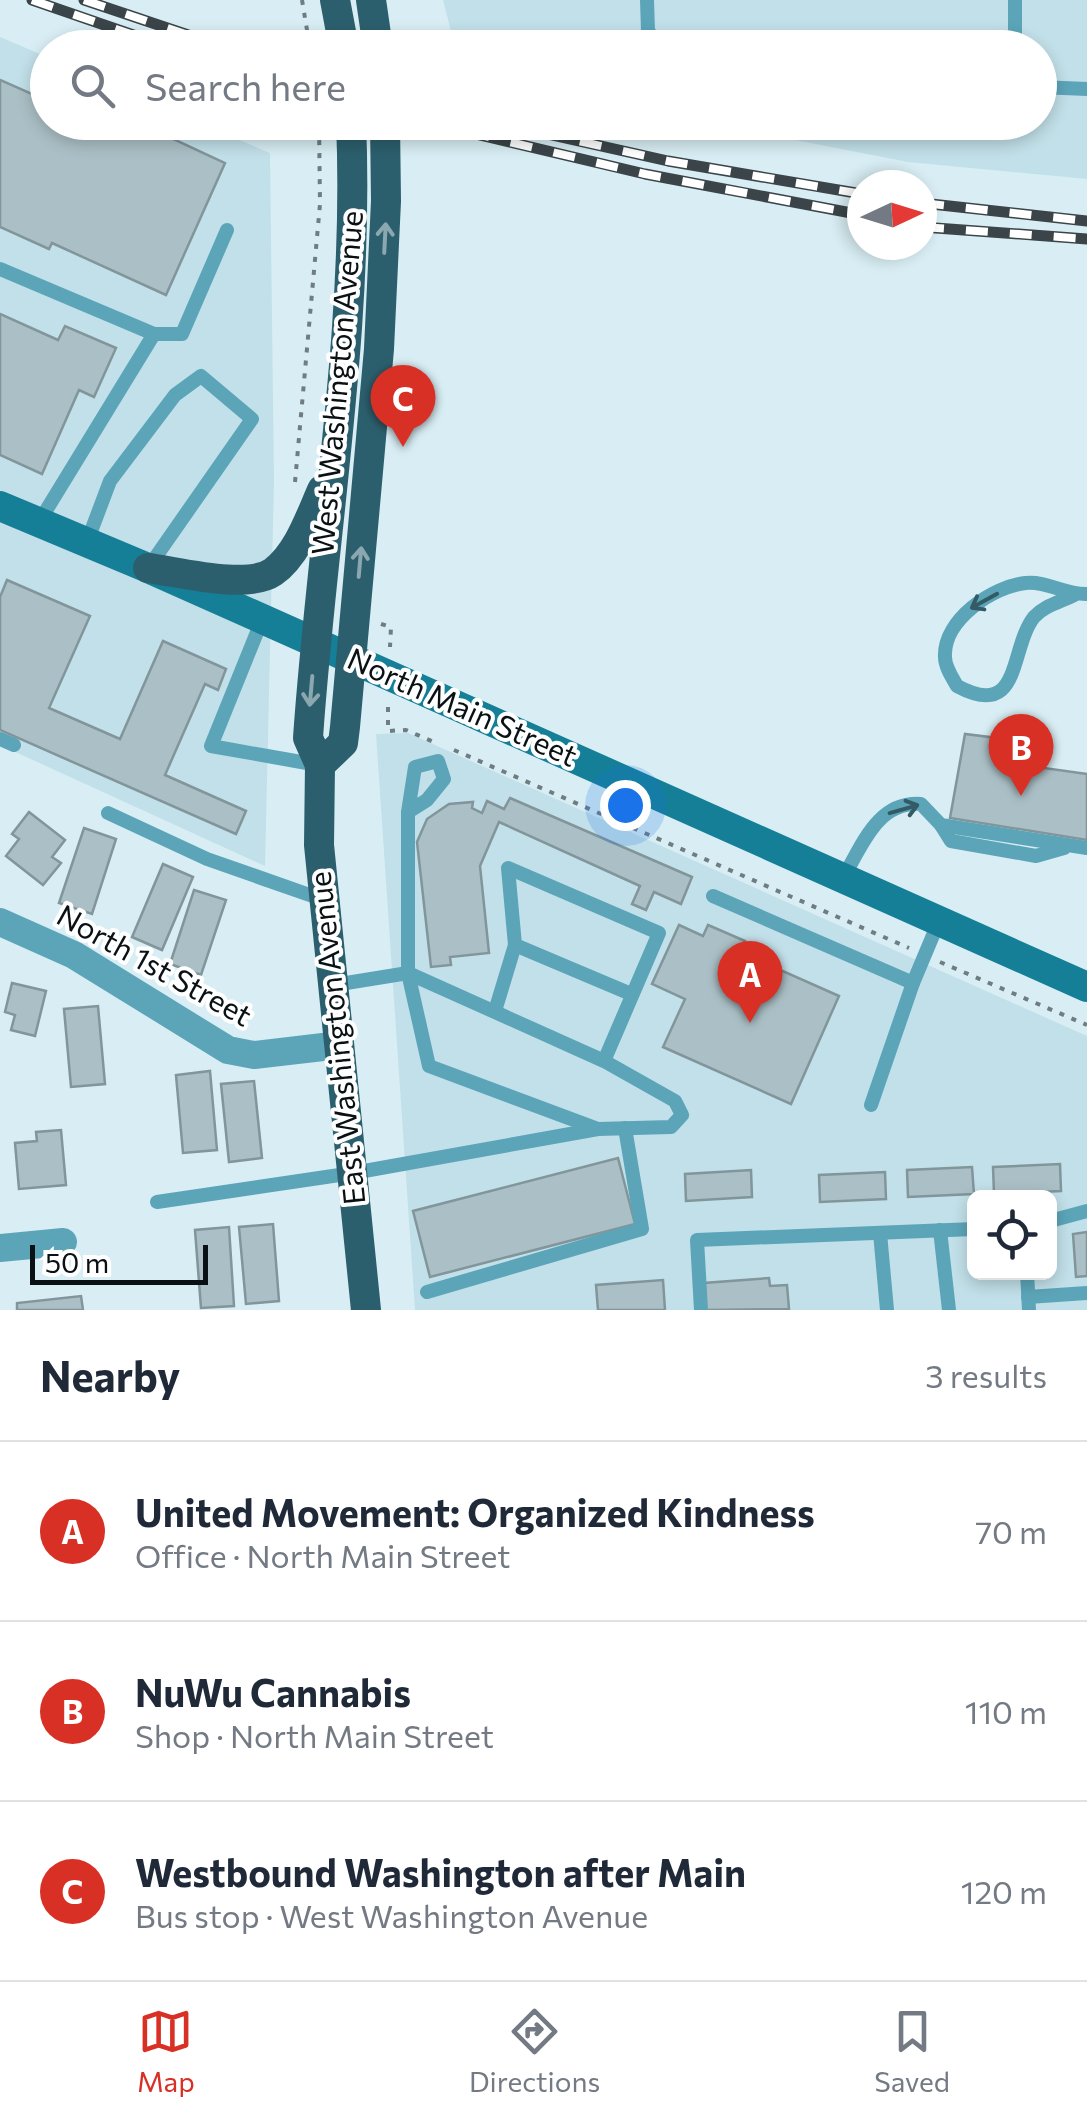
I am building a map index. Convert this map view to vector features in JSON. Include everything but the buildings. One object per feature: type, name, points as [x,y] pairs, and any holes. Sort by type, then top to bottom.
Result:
[{"type":"main road","points":[[335,0],[341,30]]},
{"type":"main road","points":[[371,0],[375,30]]},
{"type":"main road","name":"West Washington Avenue","points":[[316,644],[352,240],[351,140]]},
{"type":"main road","name":"West Washington Avenue","points":[[352,659],[379,349],[386,200],[384,140]]},
{"type":"main road","points":[[148,568],[224,579],[271,573],[289,554],[306,526],[333,464]]},
{"type":"main road","name":"North Main Street","points":[[0,506],[148,568],[1087,987]]},
{"type":"main road","name":"East Washington Avenue","points":[[316,644],[308,738],[320,766],[318,845],[366,1310]]},
{"type":"main road","points":[[320,766],[344,743],[352,659]]},
{"type":"street","name":"North 1st Street","points":[[0,922],[74,955],[228,1050],[254,1055],[340,1045]]},
{"type":"street","points":[[0,1248],[64,1242]]},
{"type":"lane","points":[[647,0],[648,30]]},
{"type":"lane","points":[[1015,0],[1015,30]]},
{"type":"lane","points":[[1057,87],[1087,88]]},
{"type":"lane","points":[[0,269],[154,334],[182,334],[228,230]]},
{"type":"lane","points":[[38,522],[154,334]]},
{"type":"lane","points":[[87,542],[110,481],[175,396],[201,376],[252,419],[148,568]]},
{"type":"lane","points":[[1023,583],[1081,594],[1042,608],[1023,633],[1012,678],[1000,691],[972,694],[956,686],[944,655],[962,614],[983,598],[1023,583]]},
{"type":"lane","points":[[262,620],[211,746],[320,766]]},
{"type":"lane","points":[[842,878],[869,828],[898,807],[921,804],[940,825],[1080,847]]},
{"type":"lane","points":[[408,812],[408,972],[429,1066],[598,1129]]},
{"type":"lane","points":[[108,813],[206,859],[324,900]]},
{"type":"lane","points":[[494,1011],[515,944],[508,868],[659,932],[604,1061]]},
{"type":"lane","points":[[713,896],[913,983]]},
{"type":"lane","points":[[871,1105],[939,921]]},
{"type":"lane","points":[[515,944],[631,994]]},
{"type":"lane","points":[[157,1202],[352,1173],[598,1129],[671,1126],[682,1114],[675,1101],[604,1061],[408,972],[334,986]]},
{"type":"lane","points":[[427,1292],[642,1230],[625,1128]]},
{"type":"lane","points":[[1057,1218],[1087,1211]]},
{"type":"lane","points":[[701,1310],[698,1240],[967,1229]]},
{"type":"lane","points":[[940,1230],[949,1310]]},
{"type":"lane","points":[[880,1233],[888,1310]]},
{"type":"lane","points":[[1029,1303],[1087,1292]]},
{"type":"path","points":[[302,0],[307,30]]},
{"type":"path","points":[[295,483],[320,204],[319,140]]},
{"type":"path","points":[[355,617],[391,627],[388,731],[406,730],[1087,1026]]},
{"type":"shaded area","points":[[443,0],[1087,0],[1087,179],[908,162],[795,140],[1057,140],[1057,30],[451,30]]},
{"type":"shaded area","points":[[0,37],[30,50],[30,140],[239,140],[270,153],[274,481],[265,866],[0,745]]},
{"type":"shaded area","points":[[408,733],[1087,1036],[1087,1310],[415,1310],[376,734]]},
{"type":"railway","points":[[32,0],[119,30]]},
{"type":"railway","points":[[84,0],[173,30]]},
{"type":"railway","points":[[501,140],[645,174],[847,212]]},
{"type":"railway","points":[[574,140],[668,161],[847,191]]},
{"type":"railway","points":[[937,205],[1087,221]]},
{"type":"railway","points":[[937,228],[1087,239]]},
{"type":"place","name":"Westbound Washington after Main","points":[[403,447]]},
{"type":"place","name":"NuWu Cannabis","points":[[1021,796]]},
{"type":"place","name":"United Movement: Organized Kindness","points":[[750,1023]]}]
